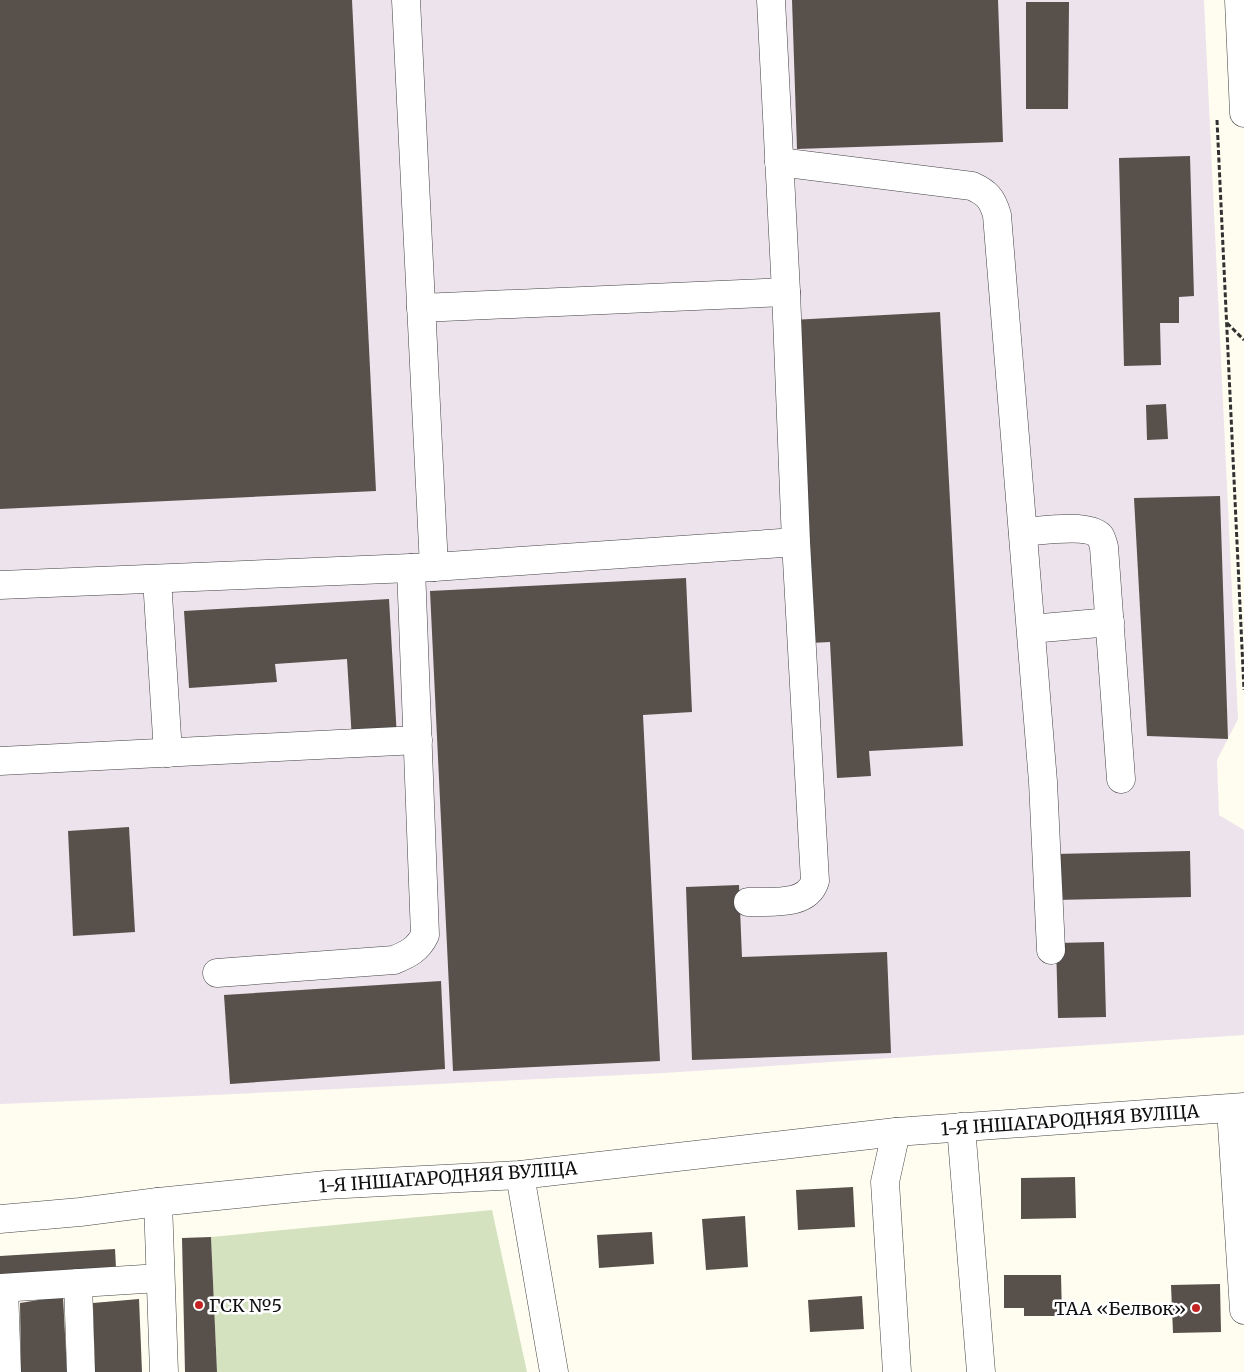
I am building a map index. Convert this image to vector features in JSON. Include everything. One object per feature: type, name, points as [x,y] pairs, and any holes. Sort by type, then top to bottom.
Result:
[{"type":"street","points":[[218,973],[394,960],[410,954],[420,945],[425,935],[418,740],[422,567],[421,308],[406,0]]},
{"type":"street","points":[[748,902],[795,900],[804,897],[812,889],[815,881],[796,542],[786,292],[771,0]]},
{"type":"street","points":[[1239,0],[1244,113]]},
{"type":"street","points":[[779,162],[972,186],[984,192],[994,203],[998,224],[1043,782],[1051,950]]},
{"type":"street","points":[[421,308],[786,292]]},
{"type":"street","points":[[1023,532],[1079,529],[1091,531],[1100,537],[1104,547],[1121,779]]},
{"type":"street","points":[[0,585],[422,567],[796,542]]},
{"type":"street","points":[[157,579],[168,753]]},
{"type":"street","points":[[1031,629],[1110,622]]},
{"type":"street","points":[[0,761],[418,740]]},
{"type":"street","points":[[1238,1108],[1244,1310]]},
{"type":"street","name":"1-Я ІНШАГАРОДНЯЯ ВУЛІЦА","points":[[0,1219],[326,1185],[520,1176],[896,1132],[1238,1108]]},
{"type":"street","points":[[961,1127],[981,1372]]},
{"type":"street","points":[[896,1132],[885,1182],[897,1372]]},
{"type":"street","points":[[520,1176],[554,1372]]},
{"type":"street","points":[[158,1202],[164,1372]]},
{"type":"street","points":[[7,1372],[2,1288],[160,1278]]},
{"type":"street","points":[[78,1283],[80,1372]]},
{"type":"path","points":[[1217,117],[1244,690]]},
{"type":"path","points":[[1227,322],[1244,340]]},
{"type":"shaded area","points":[[0,0],[1204,0],[1238,719],[1217,760],[1219,815],[1244,830],[1244,1035],[664,1073],[0,1104]]},
{"type":"green space","points":[[492,1210],[527,1372],[217,1372],[211,1237]]},
{"type":"building","points":[[0,0],[352,0],[376,491],[0,509]]},
{"type":"building","points":[[792,0],[998,0],[1003,142],[797,149]]},
{"type":"building","points":[[1026,2],[1069,2],[1068,109],[1026,109]]},
{"type":"building","points":[[1190,156],[1194,296],[1179,297],[1179,323],[1160,323],[1161,365],[1124,366],[1119,158]]},
{"type":"building","points":[[940,312],[963,746],[869,751],[871,776],[837,778],[830,642],[810,643],[792,320]]},
{"type":"building","points":[[1166,404],[1168,439],[1147,440],[1146,405]]},
{"type":"building","points":[[1220,496],[1228,739],[1147,736],[1134,498]]},
{"type":"building","points":[[686,578],[692,712],[643,715],[660,1061],[453,1071],[430,591]]},
{"type":"building","points":[[389,599],[397,738],[352,740],[347,659],[275,664],[277,682],[189,688],[184,611]]},
{"type":"building","points":[[129,827],[135,932],[73,936],[68,831]]},
{"type":"building","points":[[1190,851],[1191,897],[1055,900],[1054,854]]},
{"type":"building","points":[[739,885],[742,957],[887,952],[891,1053],[692,1060],[686,887]]},
{"type":"building","points":[[1104,942],[1106,1017],[1058,1018],[1056,943]]},
{"type":"building","points":[[441,981],[445,1069],[230,1084],[224,995]]},
{"type":"building","points":[[1075,1177],[1076,1218],[1021,1219],[1021,1178]]},
{"type":"building","points":[[853,1187],[855,1227],[798,1230],[796,1190]]},
{"type":"building","points":[[745,1216],[748,1267],[706,1270],[702,1219]]},
{"type":"building","points":[[652,1232],[654,1264],[599,1268],[597,1235]]},
{"type":"building","name":"ГСК №5","points":[[211,1237],[217,1372],[185,1372],[182,1238]]},
{"type":"building","points":[[115,1249],[116,1268],[0,1278],[0,1256]]},
{"type":"building","points":[[1004,1275],[1061,1275],[1062,1316],[1024,1316],[1024,1308],[1004,1308]]},
{"type":"building","name":"ТАА «Белвок»","points":[[1220,1284],[1221,1332],[1173,1333],[1171,1285]]},
{"type":"building","points":[[63,1296],[67,1372],[21,1372],[20,1303]]},
{"type":"building","points":[[862,1296],[864,1329],[810,1332],[808,1300]]},
{"type":"building","points":[[139,1299],[142,1372],[95,1372],[93,1303]]},
{"type":"place","name":"ГСК №5","points":[[199,1305]]},
{"type":"place","name":"ТАА «Белвок»","points":[[1196,1308]]}]
